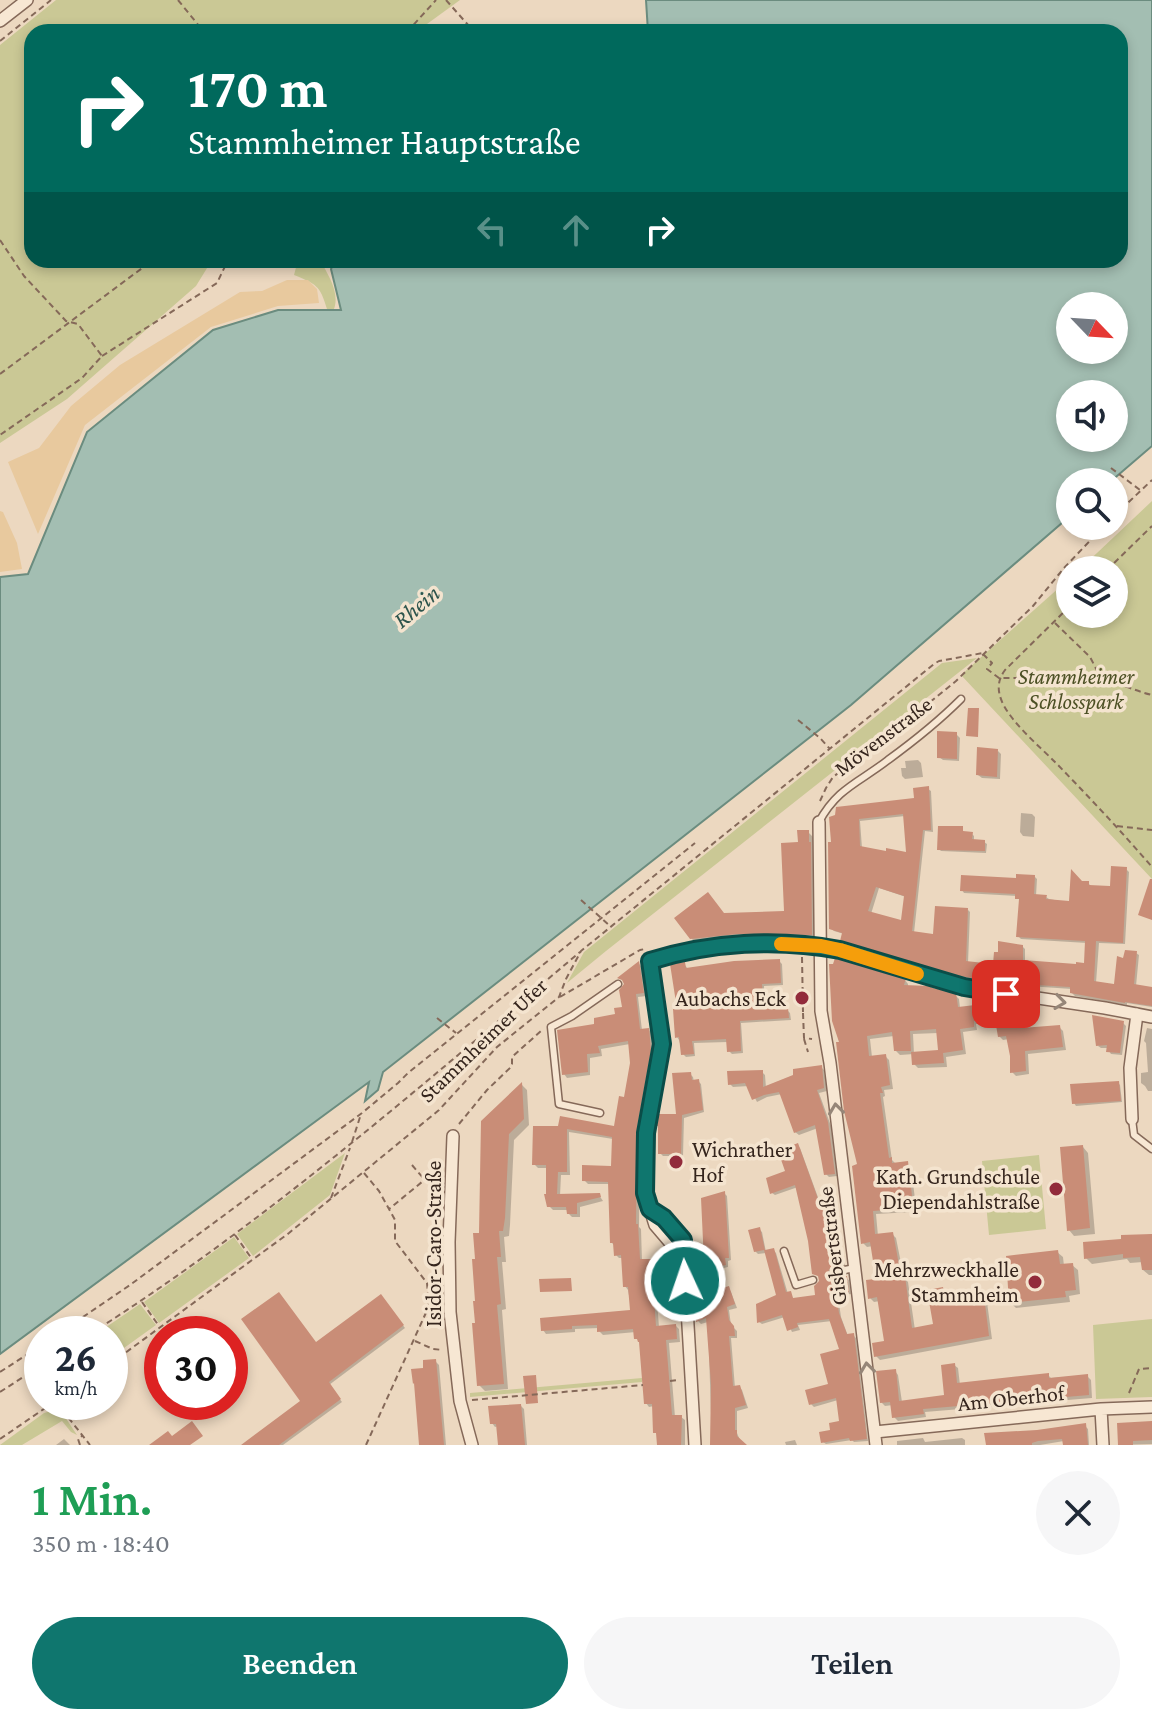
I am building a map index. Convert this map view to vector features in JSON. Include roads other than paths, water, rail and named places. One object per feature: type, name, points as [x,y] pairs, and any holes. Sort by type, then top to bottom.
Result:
[{"type":"street","points":[[0,21],[27,0]]},
{"type":"street","points":[[819,822],[821,946]]},
{"type":"street","points":[[695,1445],[683,1240],[664,1218],[650,1209],[645,1193],[646,1133],[662,1044],[645,964],[685,951],[729,945],[821,946],[964,987],[1152,1017]]},
{"type":"street","name":"Gisbertstraße","points":[[821,946],[821,1011],[876,1445]]},
{"type":"street","points":[[1132,1119],[1130,1068],[1137,1014]]},
{"type":"street","name":"Isidor-Caro-Straße","points":[[453,1136],[448,1267],[450,1312],[460,1401],[472,1445]]},
{"type":"street","name":"Am Oberhof","points":[[875,1432],[1101,1409],[1152,1407]]},
{"type":"street","points":[[1101,1409],[1103,1445]]},
{"type":"lane","name":"Mövenstraße","points":[[819,822],[841,792],[890,759],[961,699]]},
{"type":"lane","name":"Stammheimer Ufer","points":[[600,1113],[559,1104],[551,1027],[618,984]]},
{"type":"lane","points":[[1132,1119],[1134,1135],[1152,1149]]},
{"type":"lane","points":[[784,1251],[796,1285],[813,1280]]},
{"type":"lane","points":[[834,1272],[855,1268]]},
{"type":"water","name":"Rhein","points":[[646,0],[1152,0],[1152,446],[1126,468],[1056,468],[1056,528],[851,705],[383,1072],[378,1090],[365,1101],[369,1082],[52,1316],[24,1316],[24,1336],[0,1354],[0,577],[28,574],[87,432],[213,330],[278,310],[341,310],[331,268],[1128,268],[1128,24],[648,24]]},
{"type":"place","name":"Aubachs Eck","points":[[802,998]]},
{"type":"place","name":"Wichrather Hof","points":[[676,1162]]},
{"type":"place","name":"Kath. Grundschule Diependahlstraße","points":[[1056,1189]]},
{"type":"place","name":"Mehrzweckhalle Stammheim","points":[[1035,1282]]},
{"type":"park label","name":"Stammheimer Schlosspark","points":[[1076,688]]}]
